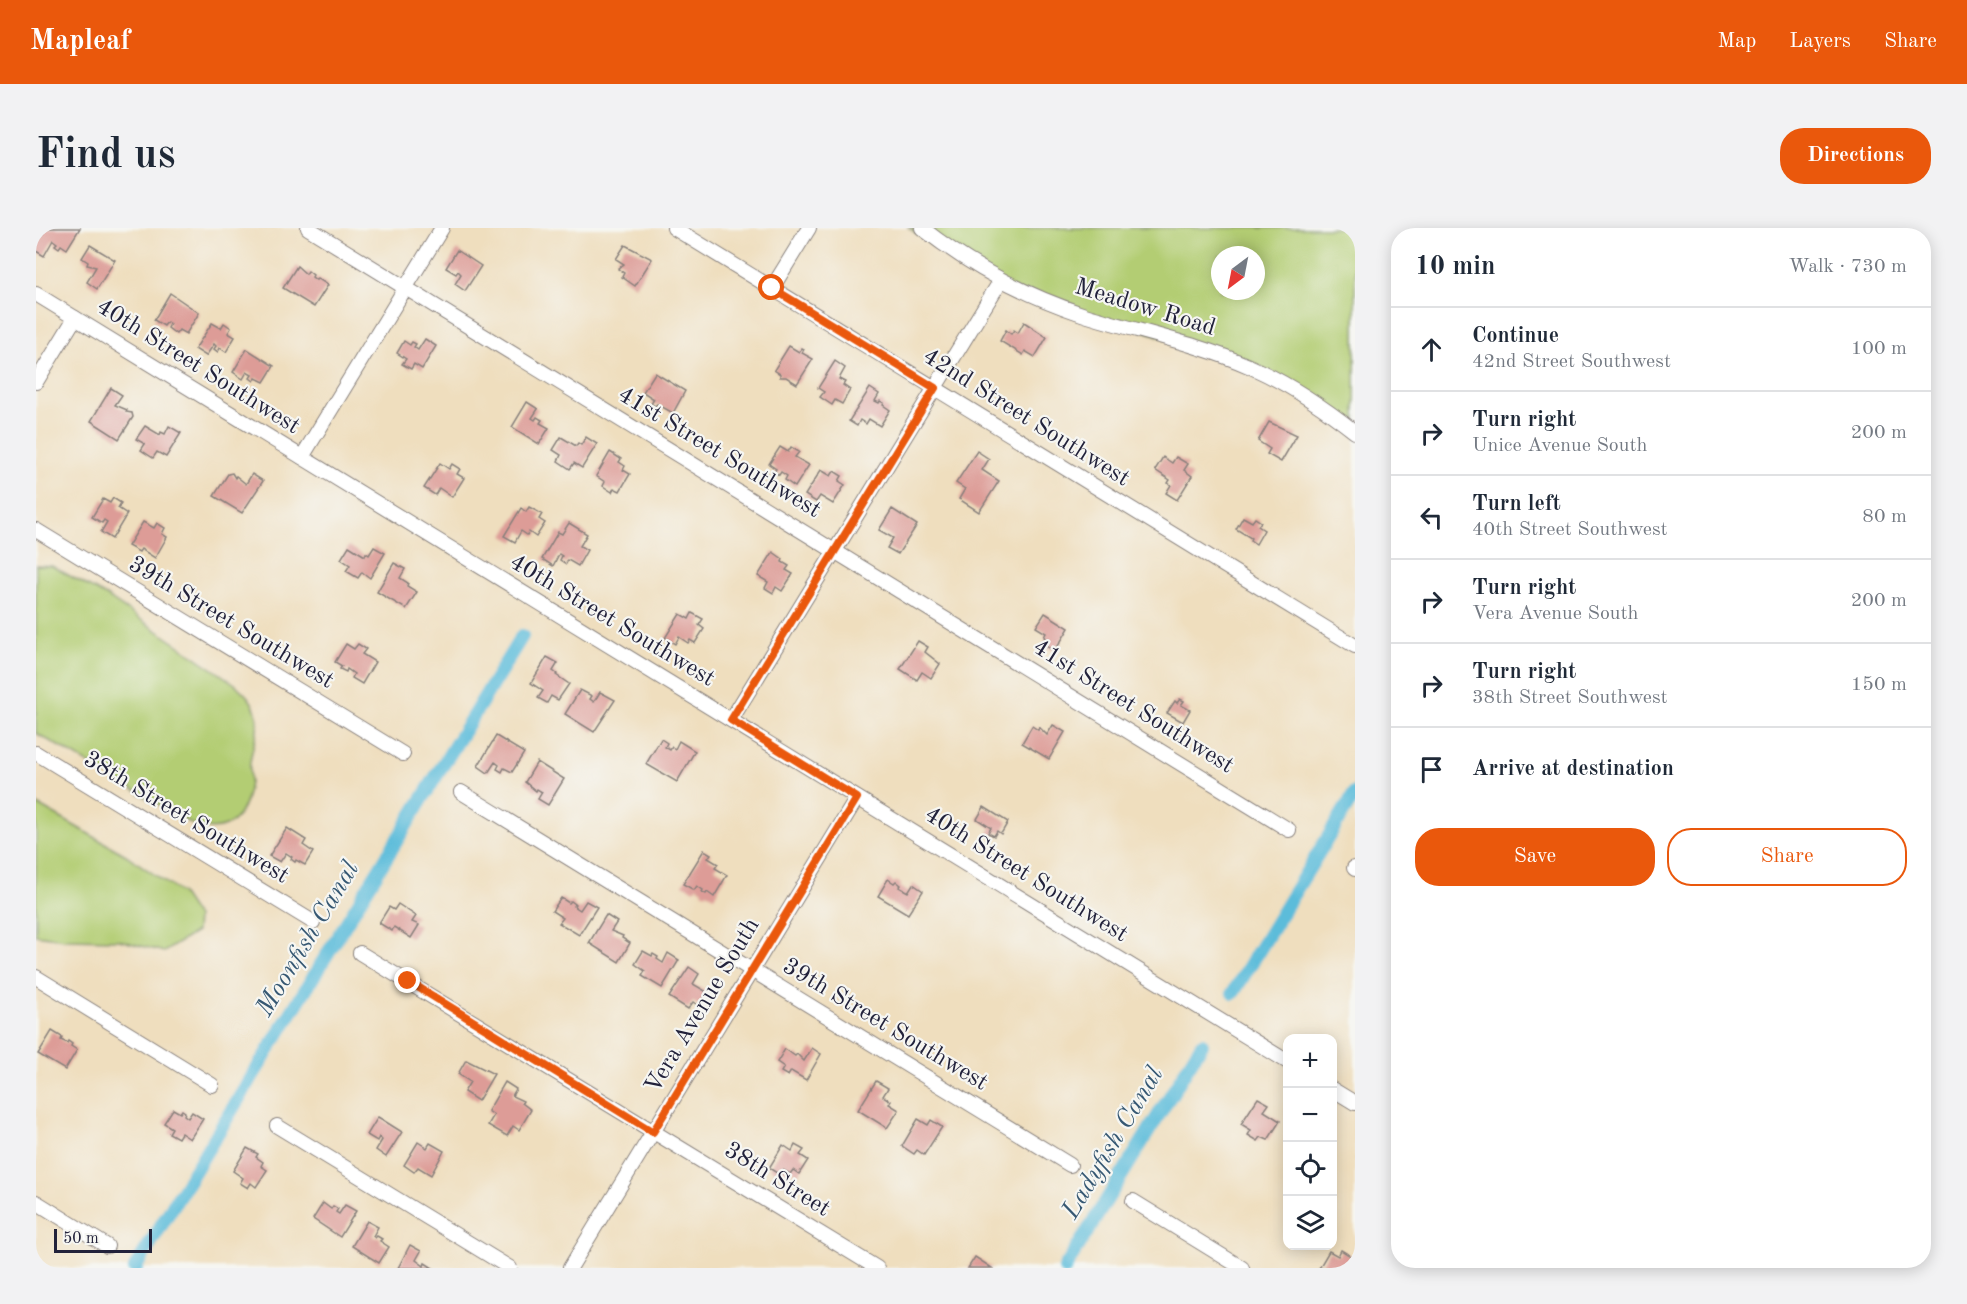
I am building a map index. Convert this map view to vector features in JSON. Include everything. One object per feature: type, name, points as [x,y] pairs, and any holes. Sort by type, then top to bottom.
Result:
[{"type":"street","name":"41st Street Southwest","points":[[308,228],[1289,830]]},
{"type":"street","points":[[302,457],[442,228]]},
{"type":"street","name":"42nd Street Southwest","points":[[674,228],[1355,646]]},
{"type":"street","points":[[772,288],[808,228]]},
{"type":"street","name":"Meadow Road","points":[[922,228],[1001,280],[1079,313],[1173,339],[1250,367],[1312,400],[1355,432]]},
{"type":"street","points":[[731,720],[1001,280]]},
{"type":"street","name":"40th Street Southwest","points":[[36,294],[1283,1060]]},
{"type":"street","points":[[36,382],[75,318]]},
{"type":"street","name":"39th Street Southwest","points":[[36,530],[403,754]]},
{"type":"street","name":"38th Street Southwest","points":[[36,753],[313,922]]},
{"type":"street","name":"39th Street Southwest","points":[[461,792],[1070,1165]]},
{"type":"street","name":"Vera Avenue South","points":[[570,1268],[857,798]]},
{"type":"street","points":[[360,953],[653,1132]]},
{"type":"street","points":[[36,977],[212,1084]]},
{"type":"street","points":[[1337,1092],[1355,1103]]},
{"type":"street","points":[[277,1126],[510,1268]]},
{"type":"street","name":"38th Street","points":[[653,1132],[877,1268]]},
{"type":"street","points":[[1132,1201],[1242,1268]]},
{"type":"street","points":[[36,1202],[107,1246]]},
{"type":"green space","points":[[909,228],[1355,228],[1355,434],[1263,373],[1136,328],[1022,301],[931,245]]},
{"type":"green space","points":[[36,565],[52,566],[106,596],[235,684],[249,698],[257,716],[257,730],[250,763],[248,794],[239,814],[233,821],[215,829],[192,824],[36,733]]},
{"type":"green space","points":[[36,804],[126,855],[181,893],[197,917],[196,932],[164,952],[119,940],[64,939],[36,935]]},
{"type":"building","points":[[46,228],[80,228],[67,249],[61,245],[59,248],[53,240],[44,256],[36,251],[36,244]]},
{"type":"building","points":[[90,245],[115,260],[97,289],[87,282],[96,267],[87,265],[88,262],[82,258]]},
{"type":"building","points":[[625,245],[652,259],[635,286],[622,277],[624,273],[618,269],[624,264],[616,259]]},
{"type":"building","points":[[457,250],[481,266],[465,291],[455,284],[461,274],[458,271],[456,274],[446,268]]},
{"type":"building","points":[[297,266],[306,274],[308,271],[316,280],[317,278],[328,285],[314,307],[283,288]]},
{"type":"building","points":[[170,293],[199,313],[186,334],[179,330],[176,334],[168,328],[170,324],[167,322],[164,326],[154,320]]},
{"type":"building","points":[[1024,322],[1047,337],[1035,357],[1025,351],[1023,355],[1000,341],[1006,330],[1011,334],[1014,330],[1018,333]]},
{"type":"building","points":[[212,323],[221,328],[224,323],[231,328],[228,333],[235,337],[226,352],[220,348],[218,352],[214,349],[216,346],[214,344],[206,356],[195,349]]},
{"type":"building","points":[[425,339],[436,346],[422,369],[414,364],[411,369],[402,364],[406,359],[397,353],[404,341],[410,345],[412,342],[416,344],[414,347],[418,350]]},
{"type":"building","points":[[789,346],[799,352],[802,348],[804,349],[802,353],[813,359],[797,384],[786,377],[780,377],[780,374],[774,370]]},
{"type":"building","points":[[247,349],[274,366],[264,382],[256,378],[254,381],[250,378],[252,375],[247,372],[243,379],[233,372]]},
{"type":"building","points":[[835,361],[845,368],[839,379],[845,382],[843,385],[850,390],[842,404],[835,400],[832,405],[820,397],[824,392],[818,388]]},
{"type":"building","points":[[655,373],[685,391],[673,413],[657,404],[655,406],[651,404],[654,399],[643,392]]},
{"type":"building","points":[[111,388],[122,395],[115,405],[132,413],[133,417],[119,439],[91,421]]},
{"type":"building","points":[[870,388],[879,394],[875,401],[884,403],[883,405],[890,410],[880,426],[869,419],[866,424],[860,420],[857,426],[849,421]]},
{"type":"building","points":[[527,402],[538,409],[532,418],[535,420],[537,417],[542,420],[540,423],[549,428],[539,444],[512,427]]},
{"type":"building","points":[[1269,422],[1297,435],[1281,462],[1267,454],[1270,449],[1258,441]]},
{"type":"building","points":[[145,426],[160,435],[161,432],[165,434],[169,426],[181,433],[166,457],[157,452],[153,458],[141,450],[145,444],[136,439]]},
{"type":"building","points":[[561,437],[576,446],[578,443],[581,445],[586,437],[597,444],[582,468],[574,463],[570,469],[558,461],[561,455],[553,450]]},
{"type":"building","points":[[780,447],[788,452],[791,447],[799,452],[795,457],[809,465],[795,487],[785,480],[787,476],[781,472],[779,475],[774,472],[776,469],[769,464]]},
{"type":"building","points":[[977,451],[989,459],[982,470],[999,481],[979,512],[959,499],[965,489],[956,483]]},
{"type":"building","points":[[610,452],[621,459],[619,462],[625,466],[623,470],[630,474],[620,491],[614,488],[612,492],[603,486],[605,482],[596,476]]},
{"type":"building","points":[[1163,457],[1172,463],[1176,457],[1188,464],[1184,470],[1192,476],[1177,500],[1166,493],[1171,485],[1168,483],[1170,480],[1155,470]]},
{"type":"building","points":[[440,463],[449,469],[452,464],[460,469],[457,474],[464,478],[452,497],[439,488],[435,495],[424,488]]},
{"type":"building","points":[[821,470],[831,476],[834,471],[842,476],[839,481],[845,485],[833,504],[820,496],[816,502],[805,495]]},
{"type":"building","points":[[232,473],[235,478],[236,476],[246,484],[252,474],[263,481],[242,513],[214,496],[228,474]]},
{"type":"building","points":[[113,498],[121,503],[118,508],[127,514],[112,539],[101,532],[107,522],[104,520],[102,523],[92,517],[103,499],[110,503]]},
{"type":"building","points":[[529,507],[542,514],[539,519],[545,523],[536,537],[529,532],[527,535],[521,531],[515,542],[504,536],[521,508],[526,512]]},
{"type":"building","points":[[892,509],[917,525],[898,554],[887,548],[893,538],[879,530]]},
{"type":"building","points":[[1243,517],[1252,522],[1255,518],[1261,522],[1258,526],[1264,530],[1256,544],[1236,529]]},
{"type":"building","points":[[143,522],[154,528],[157,523],[165,528],[162,534],[167,537],[155,558],[141,549],[139,552],[128,546]]},
{"type":"building","points":[[569,523],[587,534],[580,546],[587,550],[578,566],[568,560],[566,564],[560,560],[562,556],[559,554],[553,566],[542,559],[558,532],[562,534]]},
{"type":"building","points":[[349,546],[365,556],[366,553],[369,555],[374,547],[385,553],[370,578],[362,572],[358,578],[346,571],[350,565],[341,559]]},
{"type":"building","points":[[773,552],[783,559],[782,562],[789,566],[786,570],[793,574],[782,591],[776,587],[773,593],[765,588],[768,582],[758,576]]},
{"type":"building","points":[[394,563],[405,569],[400,578],[417,592],[406,609],[377,592]]},
{"type":"building","points":[[692,613],[703,619],[699,625],[704,629],[695,643],[690,640],[688,643],[679,637],[675,644],[665,638],[680,614],[689,619]]},
{"type":"building","points":[[1045,613],[1069,628],[1055,651],[1044,645],[1047,639],[1044,637],[1046,633],[1036,627]]},
{"type":"building","points":[[918,641],[928,647],[925,652],[940,664],[931,678],[922,672],[917,680],[900,669]]},
{"type":"building","points":[[346,644],[354,649],[358,644],[366,649],[362,654],[375,662],[362,684],[352,678],[354,674],[347,669],[346,672],[340,669],[342,666],[335,662]]},
{"type":"building","points":[[547,657],[558,663],[553,671],[569,684],[558,700],[551,696],[547,703],[538,698],[543,691],[531,683]]},
{"type":"building","points":[[580,690],[592,696],[590,699],[594,702],[600,692],[615,700],[594,732],[565,714]]},
{"type":"building","points":[[1180,699],[1184,701],[1181,705],[1190,710],[1183,722],[1167,713],[1175,701],[1177,703]]},
{"type":"building","points":[[1053,725],[1065,732],[1049,759],[1022,743],[1032,726],[1038,730],[1039,727],[1047,735]]},
{"type":"building","points":[[496,736],[524,753],[512,772],[504,768],[502,772],[497,769],[499,765],[495,762],[488,773],[478,766]]},
{"type":"building","points":[[661,739],[667,743],[665,747],[670,750],[672,747],[675,749],[679,741],[695,751],[677,782],[646,764]]},
{"type":"building","points":[[537,762],[564,779],[548,805],[538,799],[542,792],[537,789],[536,791],[525,782]]},
{"type":"building","points":[[984,807],[1008,822],[1001,834],[997,831],[994,836],[988,833],[991,828],[977,819]]},
{"type":"building","points":[[287,828],[306,840],[303,845],[313,852],[305,865],[296,860],[295,862],[286,853],[280,862],[269,856]]},
{"type":"building","points":[[704,850],[711,854],[708,858],[718,864],[715,868],[727,875],[714,897],[707,892],[706,894],[702,892],[703,890],[697,886],[694,890],[683,884]]},
{"type":"building","points":[[888,879],[894,883],[896,881],[901,885],[899,887],[908,892],[913,884],[923,891],[908,914],[878,896]]},
{"type":"building","points":[[561,898],[569,903],[571,901],[580,910],[586,901],[597,907],[579,935],[559,923],[563,918],[552,911]]},
{"type":"building","points":[[398,904],[416,916],[412,922],[419,925],[411,938],[394,927],[392,931],[379,923],[389,907],[394,910]]},
{"type":"building","points":[[606,915],[617,922],[611,931],[623,936],[622,938],[630,943],[619,962],[589,943]]},
{"type":"building","points":[[643,951],[658,957],[657,959],[663,963],[668,953],[679,960],[662,988],[642,976],[645,971],[635,964]]},
{"type":"building","points":[[689,967],[699,974],[693,984],[707,992],[699,1006],[693,1002],[688,1009],[669,997]]},
{"type":"building","points":[[52,1031],[77,1050],[65,1070],[38,1054]]},
{"type":"building","points":[[812,1048],[821,1054],[806,1080],[791,1071],[788,1076],[781,1072],[784,1067],[777,1062],[785,1049],[795,1056],[797,1054],[804,1061]]},
{"type":"building","points":[[466,1060],[494,1074],[478,1101],[464,1092],[470,1082],[458,1074]]},
{"type":"building","points":[[876,1081],[888,1088],[883,1096],[891,1101],[889,1104],[899,1110],[887,1128],[858,1110]]},
{"type":"building","points":[[505,1082],[516,1089],[512,1096],[523,1101],[522,1103],[531,1110],[519,1130],[513,1126],[507,1136],[488,1125],[494,1115],[488,1111]]},
{"type":"building","points":[[1258,1098],[1269,1104],[1264,1111],[1280,1121],[1268,1140],[1261,1137],[1258,1141],[1248,1135],[1251,1130],[1241,1124]]},
{"type":"building","points":[[173,1109],[180,1113],[182,1110],[188,1118],[192,1112],[203,1119],[190,1139],[181,1133],[178,1138],[169,1133],[172,1128],[164,1123]]},
{"type":"building","points":[[378,1117],[402,1132],[386,1157],[376,1150],[382,1140],[379,1137],[377,1141],[367,1135]]},
{"type":"building","points":[[918,1119],[928,1125],[931,1120],[942,1127],[924,1155],[917,1150],[914,1154],[902,1146]]},
{"type":"building","points":[[418,1142],[427,1148],[430,1143],[444,1151],[431,1175],[418,1167],[414,1172],[404,1165]]},
{"type":"building","points":[[783,1145],[792,1151],[795,1145],[804,1150],[800,1155],[808,1160],[799,1174],[793,1170],[790,1174],[783,1170],[780,1175],[769,1168]]},
{"type":"building","points":[[247,1148],[258,1154],[256,1157],[263,1162],[261,1166],[267,1170],[256,1187],[251,1183],[248,1188],[240,1183],[243,1178],[233,1171]]},
{"type":"building","points":[[323,1203],[331,1209],[333,1206],[338,1209],[336,1212],[339,1214],[345,1205],[356,1211],[340,1237],[313,1219]]},
{"type":"building","points":[[367,1221],[378,1227],[373,1236],[382,1239],[380,1241],[389,1247],[379,1263],[352,1246]]},
{"type":"building","points":[[410,1245],[421,1251],[416,1260],[424,1266],[425,1263],[433,1268],[398,1268]]},
{"type":"building","points":[[1341,1250],[1354,1258],[1350,1264],[1355,1268],[1319,1268],[1329,1251],[1338,1256]]},
{"type":"building","points":[[975,1257],[992,1268],[968,1268]]},
{"type":"waterway","name":"Moonfish Canal","points":[[135,1268],[522,636]]},
{"type":"waterway","name":"Ladyfish Canal","points":[[1233,993],[1355,793]]},
{"type":"waterway","name":"Ladyfish Canal","points":[[1065,1268],[1202,1044]]},
{"type":"route","points":[[408,981],[624,1112],[653,1132],[857,798],[731,720],[935,388],[772,288]]}]
